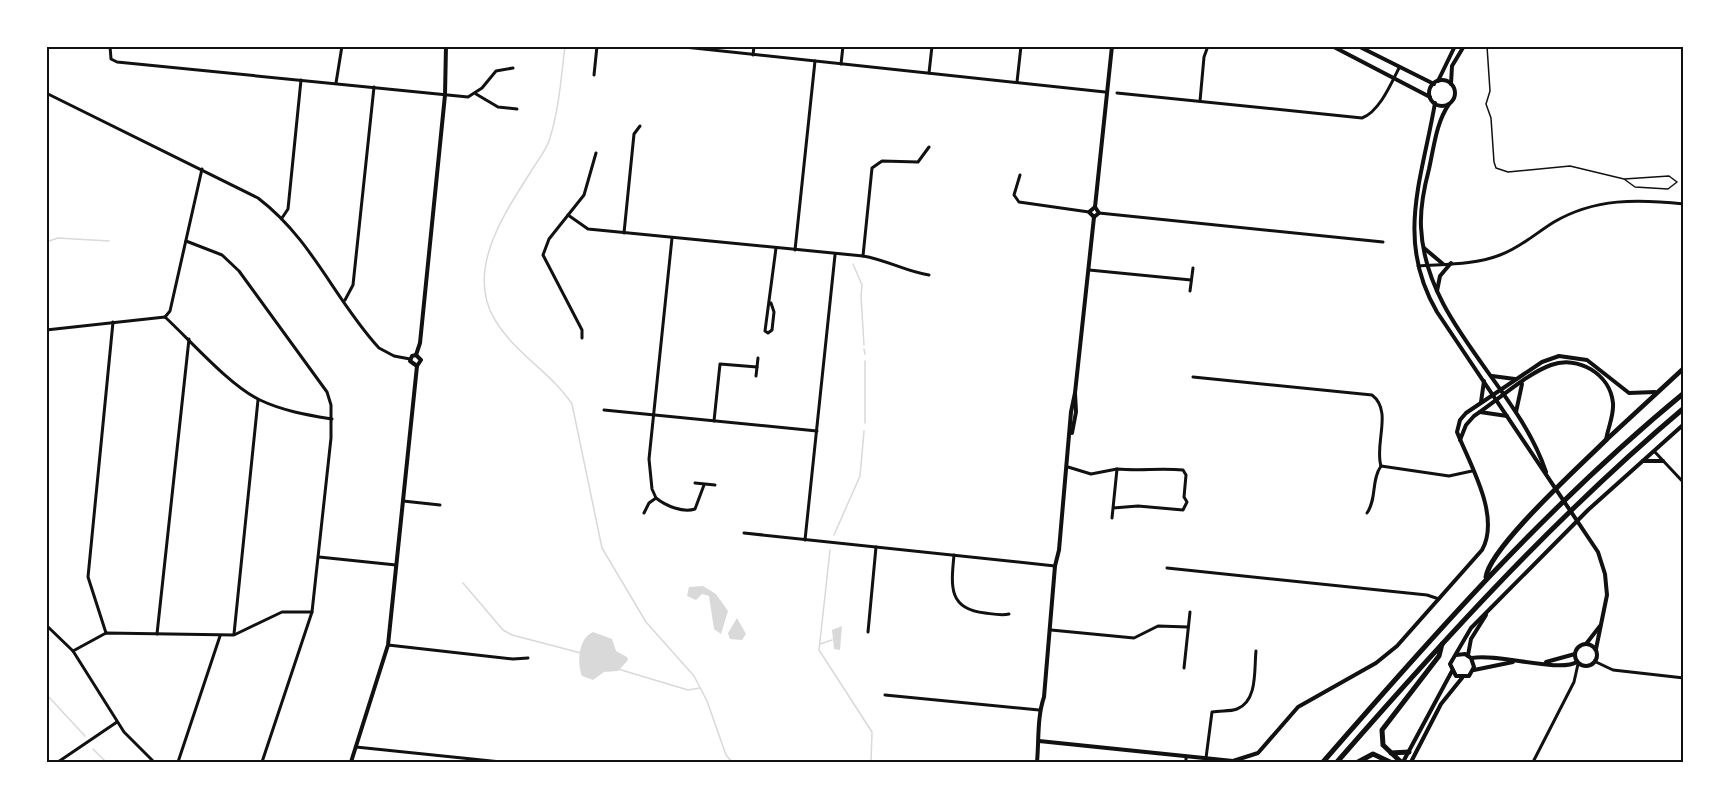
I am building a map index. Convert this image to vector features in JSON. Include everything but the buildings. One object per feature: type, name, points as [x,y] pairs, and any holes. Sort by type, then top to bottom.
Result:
[{"type":"highway","points":[[1323,762],[1485,579],[1584,481],[1683,393]]},
{"type":"highway","points":[[1338,762],[1443,643],[1542,538],[1683,408]]},
{"type":"highway","points":[[1485,579],[1487,566],[1606,440]]},
{"type":"highway","points":[[1402,762],[1382,744],[1382,730],[1439,656],[1443,643]]},
{"type":"highway","points":[[1390,753],[1409,752]]},
{"type":"highway","points":[[1358,762],[1370,754],[1387,761]]},
{"type":"main road","points":[[1606,440],[1683,368]]},
{"type":"street","points":[[110,46],[111,59],[117,62],[468,97],[476,94],[496,71],[513,68]]},
{"type":"street","points":[[336,83],[342,46]]},
{"type":"street","points":[[46,93],[243,188],[282,218],[310,250],[379,348],[394,356],[410,359],[416,355],[420,344],[445,95],[446,46]]},
{"type":"street","points":[[594,75],[597,46]]},
{"type":"street","points":[[675,46],[1105,92]]},
{"type":"street","points":[[753,55],[754,46]]},
{"type":"street","points":[[841,64],[843,46]]},
{"type":"street","points":[[929,73],[932,46]]},
{"type":"street","points":[[1017,82],[1021,46]]},
{"type":"street","points":[[1099,213],[1095,207],[1105,92],[1112,46]]},
{"type":"street","points":[[1200,101],[1204,57],[1208,46]]},
{"type":"street","points":[[1332,46],[1430,97],[1435,104],[1442,106],[1449,104]]},
{"type":"street","points":[[1358,46],[1399,68],[1436,82],[1451,84]]},
{"type":"street","points":[[1430,97],[1455,46]]},
{"type":"street","points":[[1464,46],[1452,66],[1451,84],[1455,94],[1441,116],[1424,191],[1421,221],[1423,248],[1437,291],[1516,412],[1546,473]]},
{"type":"street","points":[[795,250],[815,61]]},
{"type":"street","points":[[1117,93],[1362,118],[1370,115],[1399,68]]},
{"type":"street","points":[[282,218],[288,209],[301,80]]},
{"type":"street","points":[[345,300],[353,285],[374,87]]},
{"type":"street","points":[[476,94],[498,107],[517,109]]},
{"type":"street","points":[[1435,104],[1414,205],[1413,236],[1418,266],[1435,307],[1596,548],[1607,584],[1606,605],[1600,625],[1596,662]]},
{"type":"street","points":[[624,233],[634,134],[640,126]]},
{"type":"street","points":[[863,256],[872,168],[882,161],[918,162],[929,147]]},
{"type":"street","points":[[582,338],[582,330],[543,255],[549,239],[584,195],[596,153]]},
{"type":"street","points":[[46,330],[165,317],[170,311],[202,169]]},
{"type":"street","points":[[1020,175],[1014,195],[1019,202],[1089,212],[1094,217]]},
{"type":"street","points":[[1418,266],[1485,260],[1506,253],[1561,218],[1602,204],[1637,200],[1683,204]]},
{"type":"street","points":[[1089,212],[1095,207]]},
{"type":"street","points":[[1037,762],[1039,710],[1044,697],[1055,566],[1059,550],[1071,436],[1071,413],[1076,393],[1094,217],[1099,213],[1383,242]]},
{"type":"street","points":[[568,215],[588,229],[863,256],[890,261],[918,274],[929,275]]},
{"type":"street","points":[[672,238],[649,459],[652,489],[656,498],[669,506],[691,511],[698,506],[704,485]]},
{"type":"street","points":[[186,241],[222,255],[239,271],[327,392],[332,419],[312,612],[262,762]]},
{"type":"street","points":[[771,303],[774,312],[772,330],[768,333],[765,330],[771,303],[776,248]]},
{"type":"street","points":[[1423,248],[1443,264]]},
{"type":"street","points":[[805,540],[835,255]]},
{"type":"street","points":[[1437,291],[1441,274],[1451,263]]},
{"type":"street","points":[[1190,291],[1192,268]]},
{"type":"street","points":[[1088,270],[1191,280]]},
{"type":"street","points":[[165,317],[258,400],[289,411],[332,419]]},
{"type":"street","points":[[106,633],[88,577],[113,322]]},
{"type":"street","points":[[157,634],[189,339]]},
{"type":"street","points":[[351,762],[388,645],[417,366],[421,360],[416,355]]},
{"type":"street","points":[[1039,741],[1244,761],[1263,748],[1293,712],[1310,698],[1376,663],[1392,651],[1479,555],[1487,538],[1488,513],[1460,441],[1457,430],[1460,420],[1515,379],[1546,360],[1572,356],[1593,364],[1626,392],[1637,394],[1656,392]]},
{"type":"street","points":[[756,376],[758,358]]},
{"type":"street","points":[[410,359],[412,364],[417,366]]},
{"type":"street","points":[[1460,441],[1467,423],[1480,412],[1546,367],[1561,363],[1577,364],[1593,371],[1606,384],[1612,400],[1612,416],[1606,440]]},
{"type":"street","points":[[714,422],[720,364],[757,367]]},
{"type":"street","points":[[1492,376],[1515,379]]},
{"type":"street","points":[[1193,377],[1372,396],[1378,400],[1382,411],[1378,456],[1381,466],[1375,478],[1372,507],[1367,513]]},
{"type":"street","points":[[1481,403],[1484,381]]},
{"type":"street","points":[[1516,412],[1522,383]]},
{"type":"street","points":[[234,635],[258,400]]},
{"type":"street","points":[[604,410],[817,431]]},
{"type":"street","points":[[1480,412],[1508,416]]},
{"type":"street","points":[[1462,678],[1452,671],[1450,664],[1468,632],[1588,510],[1683,424]]},
{"type":"street","points":[[1654,451],[1683,483]]},
{"type":"street","points":[[1642,461],[1663,461]]},
{"type":"street","points":[[1381,466],[1449,476],[1472,471]]},
{"type":"street","points":[[1068,467],[1091,474],[1117,469],[1141,471],[1151,467],[1183,470],[1186,475],[1184,497],[1187,502],[1183,510],[1138,506],[1113,508]]},
{"type":"street","points":[[1112,518],[1117,469]]},
{"type":"street","points":[[695,483],[715,485]]},
{"type":"street","points":[[645,513],[649,503],[656,498]]},
{"type":"street","points":[[403,501],[440,505]]},
{"type":"street","points":[[744,533],[1055,566]]},
{"type":"street","points":[[868,632],[876,547]]},
{"type":"street","points":[[954,555],[952,585],[960,604],[970,611],[1009,614]]},
{"type":"street","points":[[319,557],[396,565]]},
{"type":"street","points":[[1167,568],[1427,595],[1439,599]]},
{"type":"street","points":[[73,651],[106,633],[234,635],[282,612],[312,612]]},
{"type":"street","points":[[1184,668],[1190,612]]},
{"type":"street","points":[[1473,670],[1470,656],[1471,639],[1486,615]]},
{"type":"street","points":[[46,625],[73,651],[117,722],[154,762]]},
{"type":"street","points":[[1586,644],[1600,625]]},
{"type":"street","points":[[1051,630],[1134,638],[1158,626],[1188,627]]},
{"type":"street","points":[[178,762],[220,636]]},
{"type":"street","points":[[1533,762],[1574,682],[1577,663],[1575,654],[1580,645],[1586,644],[1596,649]]},
{"type":"street","points":[[388,645],[513,659],[528,658]]},
{"type":"street","points":[[1206,758],[1212,712],[1235,710],[1248,701],[1256,651]]},
{"type":"street","points":[[1546,663],[1575,654]]},
{"type":"street","points":[[1456,655],[1506,658],[1564,666],[1577,663],[1589,666],[1596,662]]},
{"type":"street","points":[[1411,762],[1438,708],[1462,678],[1473,670],[1515,661]]},
{"type":"street","points":[[1596,662],[1615,670],[1683,678]]},
{"type":"street","points":[[1402,762],[1452,671]]},
{"type":"street","points":[[885,694],[1039,710]]},
{"type":"street","points":[[58,762],[117,722]]},
{"type":"street","points":[[356,747],[501,762]]},
{"type":"street","points":[[1186,756],[1186,762]]},
{"type":"lane","points":[[1487,46],[1490,96],[1486,104],[1491,118],[1497,168],[1508,172],[1570,166],[1624,179],[1669,176],[1677,182],[1668,189],[1635,187],[1624,179]]},
{"type":"shaded area","points":[[703,586],[716,594],[728,611],[721,634],[714,629],[709,596],[702,594],[696,600],[687,596],[689,587]]},
{"type":"shaded area","points":[[737,618],[746,634],[742,640],[730,639],[728,633]]},
{"type":"shaded area","points":[[842,626],[840,650],[834,649],[832,630]]},
{"type":"shaded area","points":[[593,632],[612,639],[616,651],[628,660],[618,671],[604,672],[593,680],[582,676],[579,658],[584,640]]},
{"type":"waterway","points":[[565,46],[557,106],[549,141],[509,206],[491,244],[484,282],[487,301],[503,332],[554,382],[572,404],[602,548],[646,622],[694,676],[707,701],[726,755],[732,762]]},
{"type":"waterway","points":[[46,242],[58,238],[109,241]]},
{"type":"waterway","points":[[853,264],[862,285],[864,345]]},
{"type":"waterway","points":[[864,349],[865,354]]},
{"type":"waterway","points":[[865,361],[865,423]]},
{"type":"waterway","points":[[834,535],[860,476],[864,431]]},
{"type":"waterway","points":[[830,550],[819,650],[872,732],[871,762]]},
{"type":"waterway","points":[[463,583],[503,630],[512,635],[581,653]]},
{"type":"waterway","points":[[820,644],[832,640]]},
{"type":"waterway","points":[[618,669],[688,690],[700,688]]},
{"type":"waterway","points":[[46,694],[85,736]]},
{"type":"waterway","points":[[93,749],[106,762]]}]
